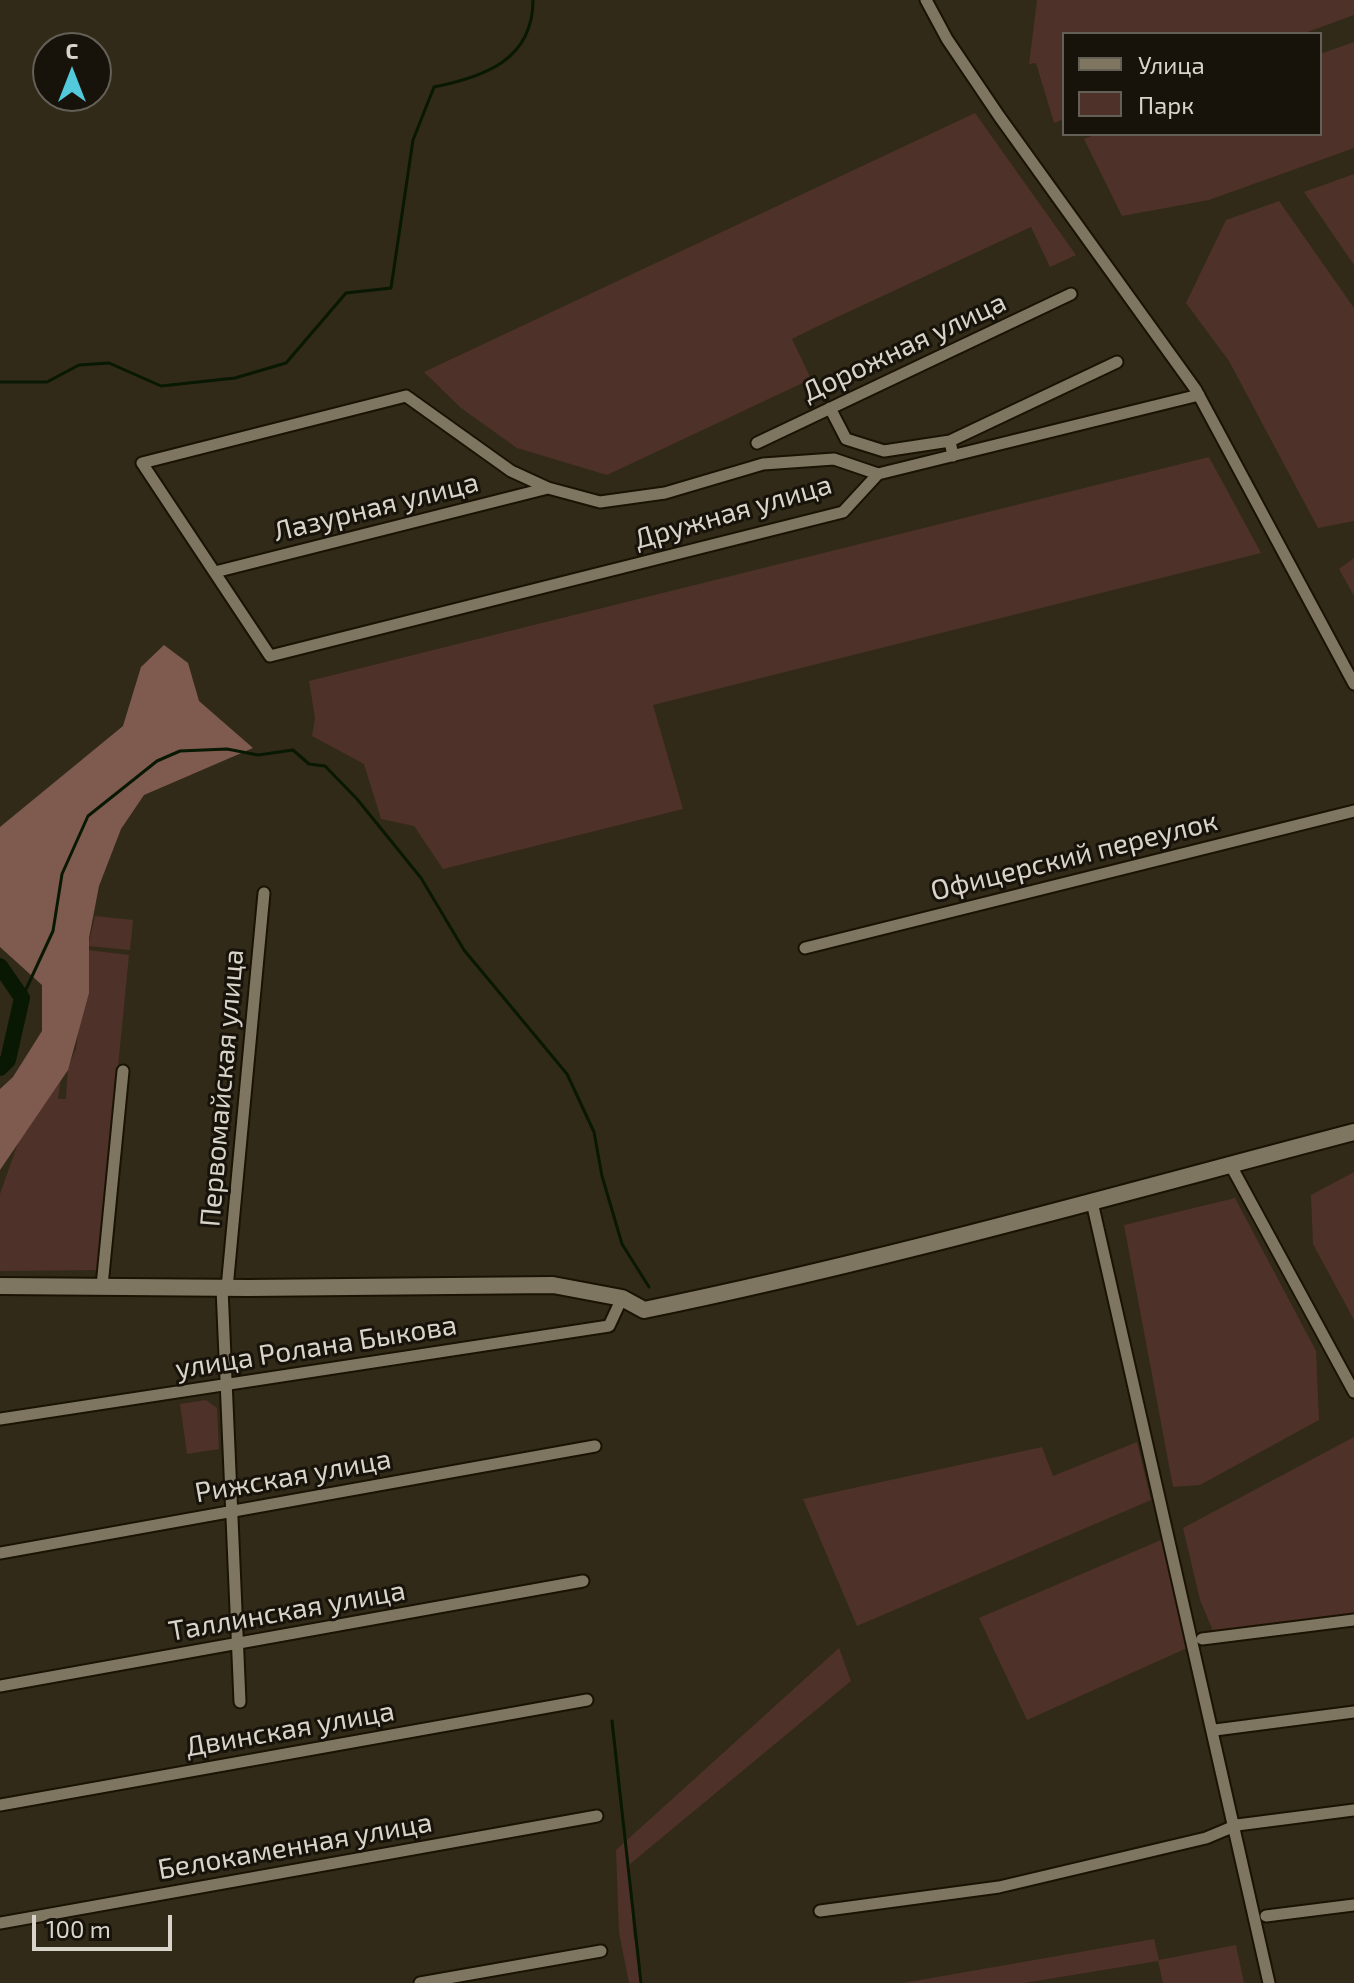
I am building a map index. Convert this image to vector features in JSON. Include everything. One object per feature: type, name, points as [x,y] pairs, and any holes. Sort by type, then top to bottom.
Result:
[{"type":"street","points":[[926,0],[947,39],[999,116],[1199,395],[1354,684]]},
{"type":"street","name":"Дорожная улица","points":[[757,443],[1071,294]]},
{"type":"street","points":[[830,408],[846,439],[884,451],[950,441],[1117,362]]},
{"type":"street","points":[[548,488],[600,502],[665,493],[763,464],[834,459],[878,474],[1199,395]]},
{"type":"street","name":"Дружная улица","points":[[548,488],[511,471],[406,396],[142,463],[270,656],[843,512],[878,474]]},
{"type":"street","points":[[950,441],[953,456]]},
{"type":"street","name":"Лазурная улица","points":[[215,572],[548,488]]},
{"type":"street","name":"Офицерский переулок","points":[[805,948],[1354,811]]},
{"type":"street","name":"Первомайская улица","points":[[240,1702],[225,1385],[224,1288],[264,893]]},
{"type":"street","points":[[102,1286],[123,1071]]},
{"type":"street","points":[[0,1286],[224,1288],[553,1285],[622,1298],[644,1310],[765,1286],[1354,1132]]},
{"type":"street","points":[[1230,1164],[1354,1392]]},
{"type":"street","points":[[1092,1202],[1269,1983]]},
{"type":"street","name":"улица Ролана Быкова","points":[[0,1419],[609,1326],[622,1298]]},
{"type":"street","name":"Рижская улица","points":[[0,1553],[595,1446]]},
{"type":"street","name":"Таллинская улица","points":[[0,1686],[583,1581]]},
{"type":"street","points":[[1202,1639],[1354,1620]]},
{"type":"street","name":"Двинская улица","points":[[0,1805],[587,1700]]},
{"type":"street","points":[[1215,1730],[1354,1712]]},
{"type":"street","points":[[820,1911],[999,1887],[1206,1838],[1237,1825],[1354,1810]]},
{"type":"street","name":"Белокаменная улица","points":[[0,1923],[597,1816]]},
{"type":"street","points":[[1266,1916],[1354,1905]]},
{"type":"street","points":[[420,1983],[601,1951]]},
{"type":"green space","points":[[1037,0],[1354,0],[1354,15],[1307,32],[1062,32],[1062,120],[1054,123],[1036,63],[1029,64]]},
{"type":"green space","points":[[1354,42],[1354,148],[1209,200],[1122,216],[1084,139],[1092,136],[1322,136],[1322,53]]},
{"type":"green space","points":[[975,113],[1076,255],[1050,267],[1031,227],[816,327],[792,339],[811,379],[607,475],[517,448],[461,408],[424,372]]},
{"type":"green space","points":[[1354,174],[1354,265],[1304,192]]},
{"type":"green space","points":[[1279,201],[1354,308],[1354,521],[1318,528],[1229,361],[1186,303],[1226,220]]},
{"type":"green space","points":[[1209,457],[1261,553],[653,705],[683,809],[443,869],[414,826],[381,819],[364,764],[312,736],[315,718],[309,681]]},
{"type":"green space","points":[[1354,558],[1354,596],[1339,569]]},
{"type":"green space","points":[[95,916],[133,920],[130,950],[88,946]]},
{"type":"green space","points":[[88,950],[129,955],[98,1270],[0,1271],[0,1194],[18,1143],[61,1077],[58,1099],[66,1099],[68,1067],[76,1049]]},
{"type":"green space","points":[[1354,1172],[1354,1320],[1313,1244],[1311,1195]]},
{"type":"green space","points":[[1235,1198],[1316,1351],[1319,1420],[1200,1485],[1173,1487],[1124,1225]]},
{"type":"green space","points":[[206,1400],[217,1408],[219,1449],[187,1454],[180,1404]]},
{"type":"green space","points":[[1354,1437],[1354,1614],[1213,1631],[1200,1600],[1183,1528]]},
{"type":"green space","points":[[1137,1442],[1151,1500],[857,1626],[803,1499],[1042,1447],[1053,1476]]},
{"type":"green space","points":[[1161,1540],[1187,1648],[1027,1720],[979,1618]]},
{"type":"green space","points":[[839,1648],[851,1681],[630,1864],[633,1932],[643,1983],[629,1983],[619,1932],[616,1850]]},
{"type":"green space","points":[[1154,1939],[1159,1960],[1236,1945],[1244,1983],[1163,1983],[1158,1961],[1024,1983],[903,1983]]},
{"type":"shaded area","points":[[164,645],[188,663],[199,701],[253,748],[144,795],[121,829],[99,886],[89,938],[89,993],[68,1070],[0,1170],[0,1089],[13,1077],[42,1031],[42,985],[0,947],[0,827],[123,726],[141,667]]},
{"type":"waterway","points":[[0,382],[47,382],[79,365],[109,363],[161,386],[235,378],[286,363],[346,293],[391,288],[413,140],[434,87],[487,71],[515,51],[525,38],[533,0]]},
{"type":"waterway","points":[[22,998],[53,931],[62,874],[88,816],[157,761],[180,751],[227,749],[258,755],[293,750],[309,764],[325,766],[357,799],[421,878],[464,950],[567,1074],[594,1132],[602,1176],[622,1244],[649,1287]]},
{"type":"waterway","points":[[0,966],[22,998],[8,1060],[0,1068]]},
{"type":"waterway","points":[[612,1721],[641,1983]]}]
